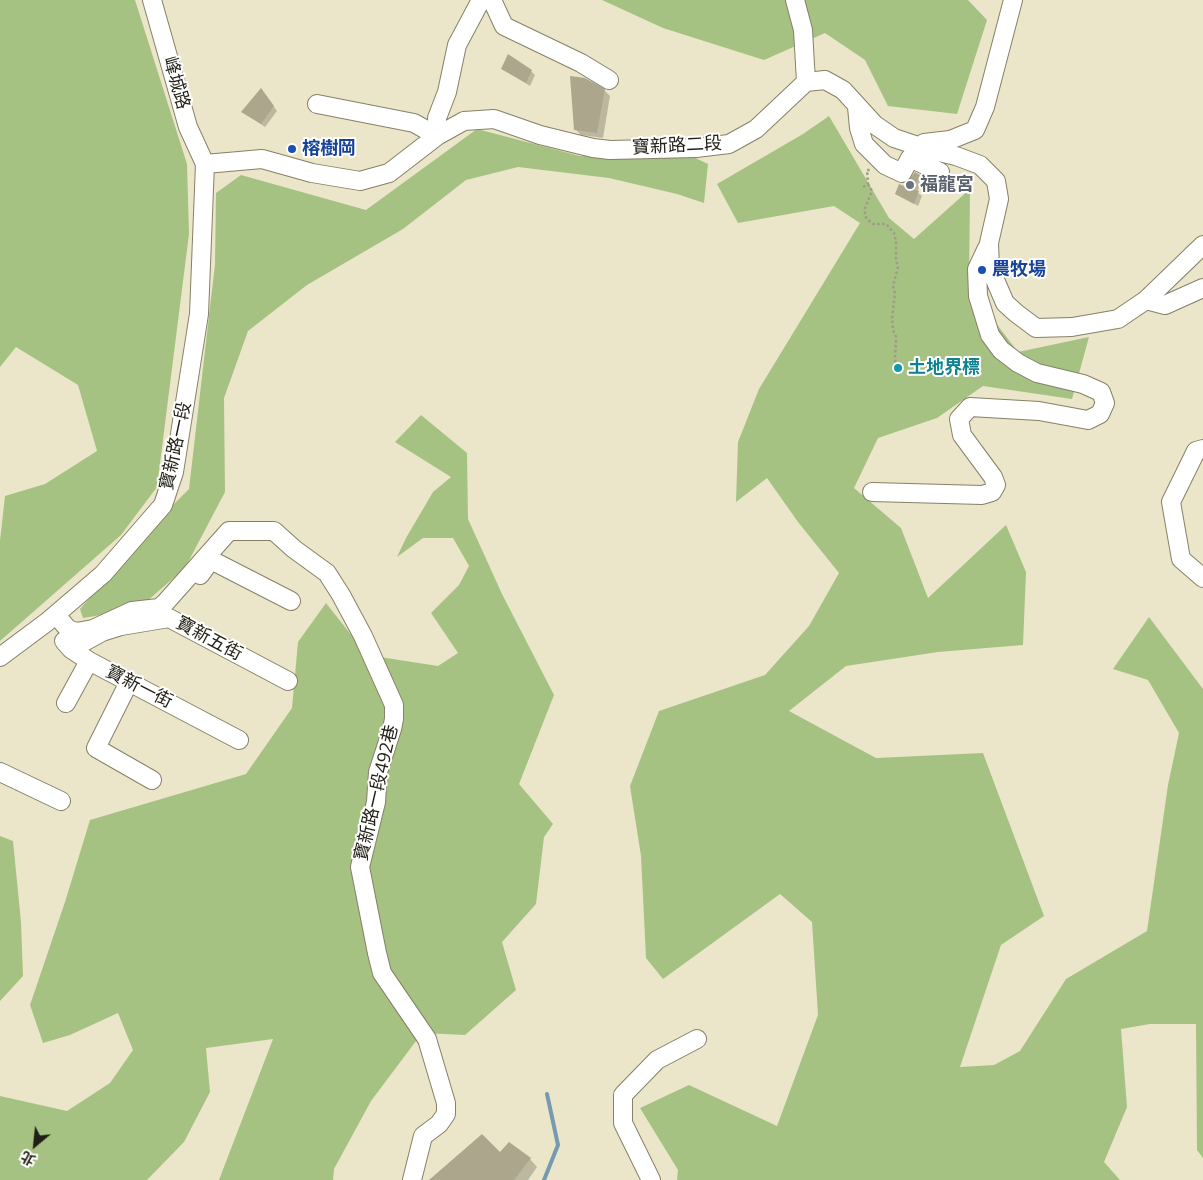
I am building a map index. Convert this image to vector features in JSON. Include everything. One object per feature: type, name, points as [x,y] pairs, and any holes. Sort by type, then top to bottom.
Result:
[{"type":"street","name":"峰城路","points":[[152,0],[188,127],[205,164]]},
{"type":"street","points":[[437,136],[436,118],[447,92],[457,45],[481,0]]},
{"type":"street","points":[[492,0],[504,26],[581,63],[609,80]]},
{"type":"street","points":[[795,0],[803,30],[806,82],[825,80],[843,90],[875,126],[894,138],[980,165],[996,181],[998,199],[989,243],[977,269],[978,296],[990,335],[1001,350],[1018,363],[1037,373],[1061,377],[1101,392],[1105,403],[1100,414],[1088,420],[1039,411],[970,407],[959,419],[962,435],[993,477],[996,485],[992,492],[982,495],[872,492]]},
{"type":"street","points":[[913,144],[950,140],[975,130],[985,107],[1013,0]]},
{"type":"street","name":"寶新路二段","points":[[205,164],[262,159],[312,173],[360,181],[389,173],[437,136],[464,121],[494,119],[540,135],[593,148],[610,150],[696,148],[729,144],[756,129],[806,82]]},
{"type":"street","points":[[317,104],[414,123],[437,136]]},
{"type":"street","points":[[858,107],[859,128],[864,144],[885,165],[902,174],[910,158],[940,172]]},
{"type":"street","name":"寶新路一段","points":[[0,657],[51,618],[103,574],[163,505],[174,472],[199,314],[205,164]]},
{"type":"street","points":[[989,243],[990,268],[1005,303],[1036,328],[1072,327],[1118,319],[1146,300],[1203,244]]},
{"type":"street","points":[[1146,300],[1165,305],[1203,288]]},
{"type":"street","points":[[1203,449],[1196,451],[1171,502],[1181,559],[1203,578]]},
{"type":"street","name":"寶新路一段492巷","points":[[51,618],[76,632],[93,629],[132,611],[159,608],[229,531],[274,531],[294,549],[327,573],[363,636],[394,705],[392,729],[378,772],[376,802],[360,867],[382,973],[427,1039],[446,1103],[446,1114],[439,1124],[423,1136],[412,1180]]},
{"type":"street","points":[[169,618],[211,560],[291,601]]},
{"type":"street","name":"寶新一街","points":[[51,618],[71,649],[89,661],[239,740]]},
{"type":"street","name":"寶新五街","points":[[71,649],[102,632],[121,626],[169,618],[288,681]]},
{"type":"street","points":[[66,703],[89,661]]},
{"type":"street","points":[[129,682],[96,748],[152,780]]},
{"type":"street","points":[[0,772],[61,801]]},
{"type":"street","points":[[651,1180],[623,1123],[623,1095],[656,1060],[697,1039]]},
{"type":"path","points":[[868,184],[872,191],[865,208],[865,216],[873,224],[886,224],[894,233],[896,240],[898,267],[893,286],[895,294],[892,318],[896,337],[896,371]]},
{"type":"green space","points":[[0,0],[135,0],[187,164],[189,234],[157,487],[121,535],[0,641],[0,541],[5,496],[45,484],[97,451],[78,385],[16,347],[0,367]]},
{"type":"green space","points":[[602,0],[968,0],[987,20],[957,114],[888,106],[865,60],[825,33],[764,60],[663,28]]},
{"type":"green space","points":[[829,116],[889,218],[914,239],[970,189],[969,288],[1018,352],[1089,337],[1072,399],[983,386],[937,418],[878,438],[854,488],[901,528],[928,598],[1006,525],[1026,572],[1023,645],[938,652],[846,666],[789,711],[876,758],[983,753],[1044,916],[1001,945],[960,1067],[994,1065],[1020,1051],[1066,979],[1147,931],[1168,785],[1179,733],[1148,680],[1113,669],[1149,617],[1203,689],[1203,1158],[1197,1150],[1196,1024],[1150,1024],[1121,1029],[1127,1107],[1104,1162],[1120,1180],[677,1180],[678,1170],[640,1108],[689,1085],[777,1126],[818,1015],[812,922],[780,894],[663,979],[646,958],[641,856],[630,786],[659,711],[765,675],[809,626],[839,573],[798,522],[767,478],[736,502],[738,442],[759,389],[860,223],[834,206],[738,223],[717,184],[803,134]]},
{"type":"green space","points":[[477,129],[580,156],[691,156],[708,164],[704,203],[677,194],[609,178],[518,167],[466,180],[403,229],[307,285],[248,331],[224,398],[225,492],[185,568],[138,609],[83,618],[80,609],[189,489],[215,264],[216,193],[241,175],[366,210]]},
{"type":"green space","points":[[421,415],[467,453],[468,519],[502,594],[554,695],[519,784],[553,824],[544,837],[536,904],[502,942],[516,990],[465,1035],[422,1033],[371,1101],[334,1169],[333,1180],[219,1180],[273,1039],[206,1048],[210,1092],[184,1142],[147,1180],[0,1180],[0,1096],[67,1111],[110,1083],[133,1050],[118,1013],[70,1035],[43,1043],[30,1005],[65,902],[90,820],[246,774],[292,708],[298,642],[326,603],[367,655],[438,666],[458,653],[431,613],[459,585],[469,566],[453,538],[423,538],[397,557],[433,492],[451,477],[395,442]]},
{"type":"green space","points":[[0,836],[13,841],[21,922],[23,976],[0,1001]]},
{"type":"building","points":[[508,54],[532,70],[526,83],[501,69]]},
{"type":"building","points":[[570,76],[585,78],[605,89],[597,133],[574,130]]},
{"type":"building","points":[[261,88],[274,106],[261,124],[241,112]]},
{"type":"building","name":"福龍宮","points":[[915,172],[920,175],[913,189],[919,191],[914,204],[895,194],[899,184],[904,186]]},
{"type":"building","points":[[482,1134],[500,1152],[509,1142],[531,1158],[514,1180],[429,1180]]},
{"type":"waterway","points":[[544,1180],[558,1145],[547,1094]]},
{"type":"place","name":"榕樹岡","points":[[292,149]]},
{"type":"place","name":"福龍宮","points":[[910,185]]},
{"type":"place","name":"農牧場","points":[[982,270]]},
{"type":"place","name":"土地界標","points":[[898,368]]}]
